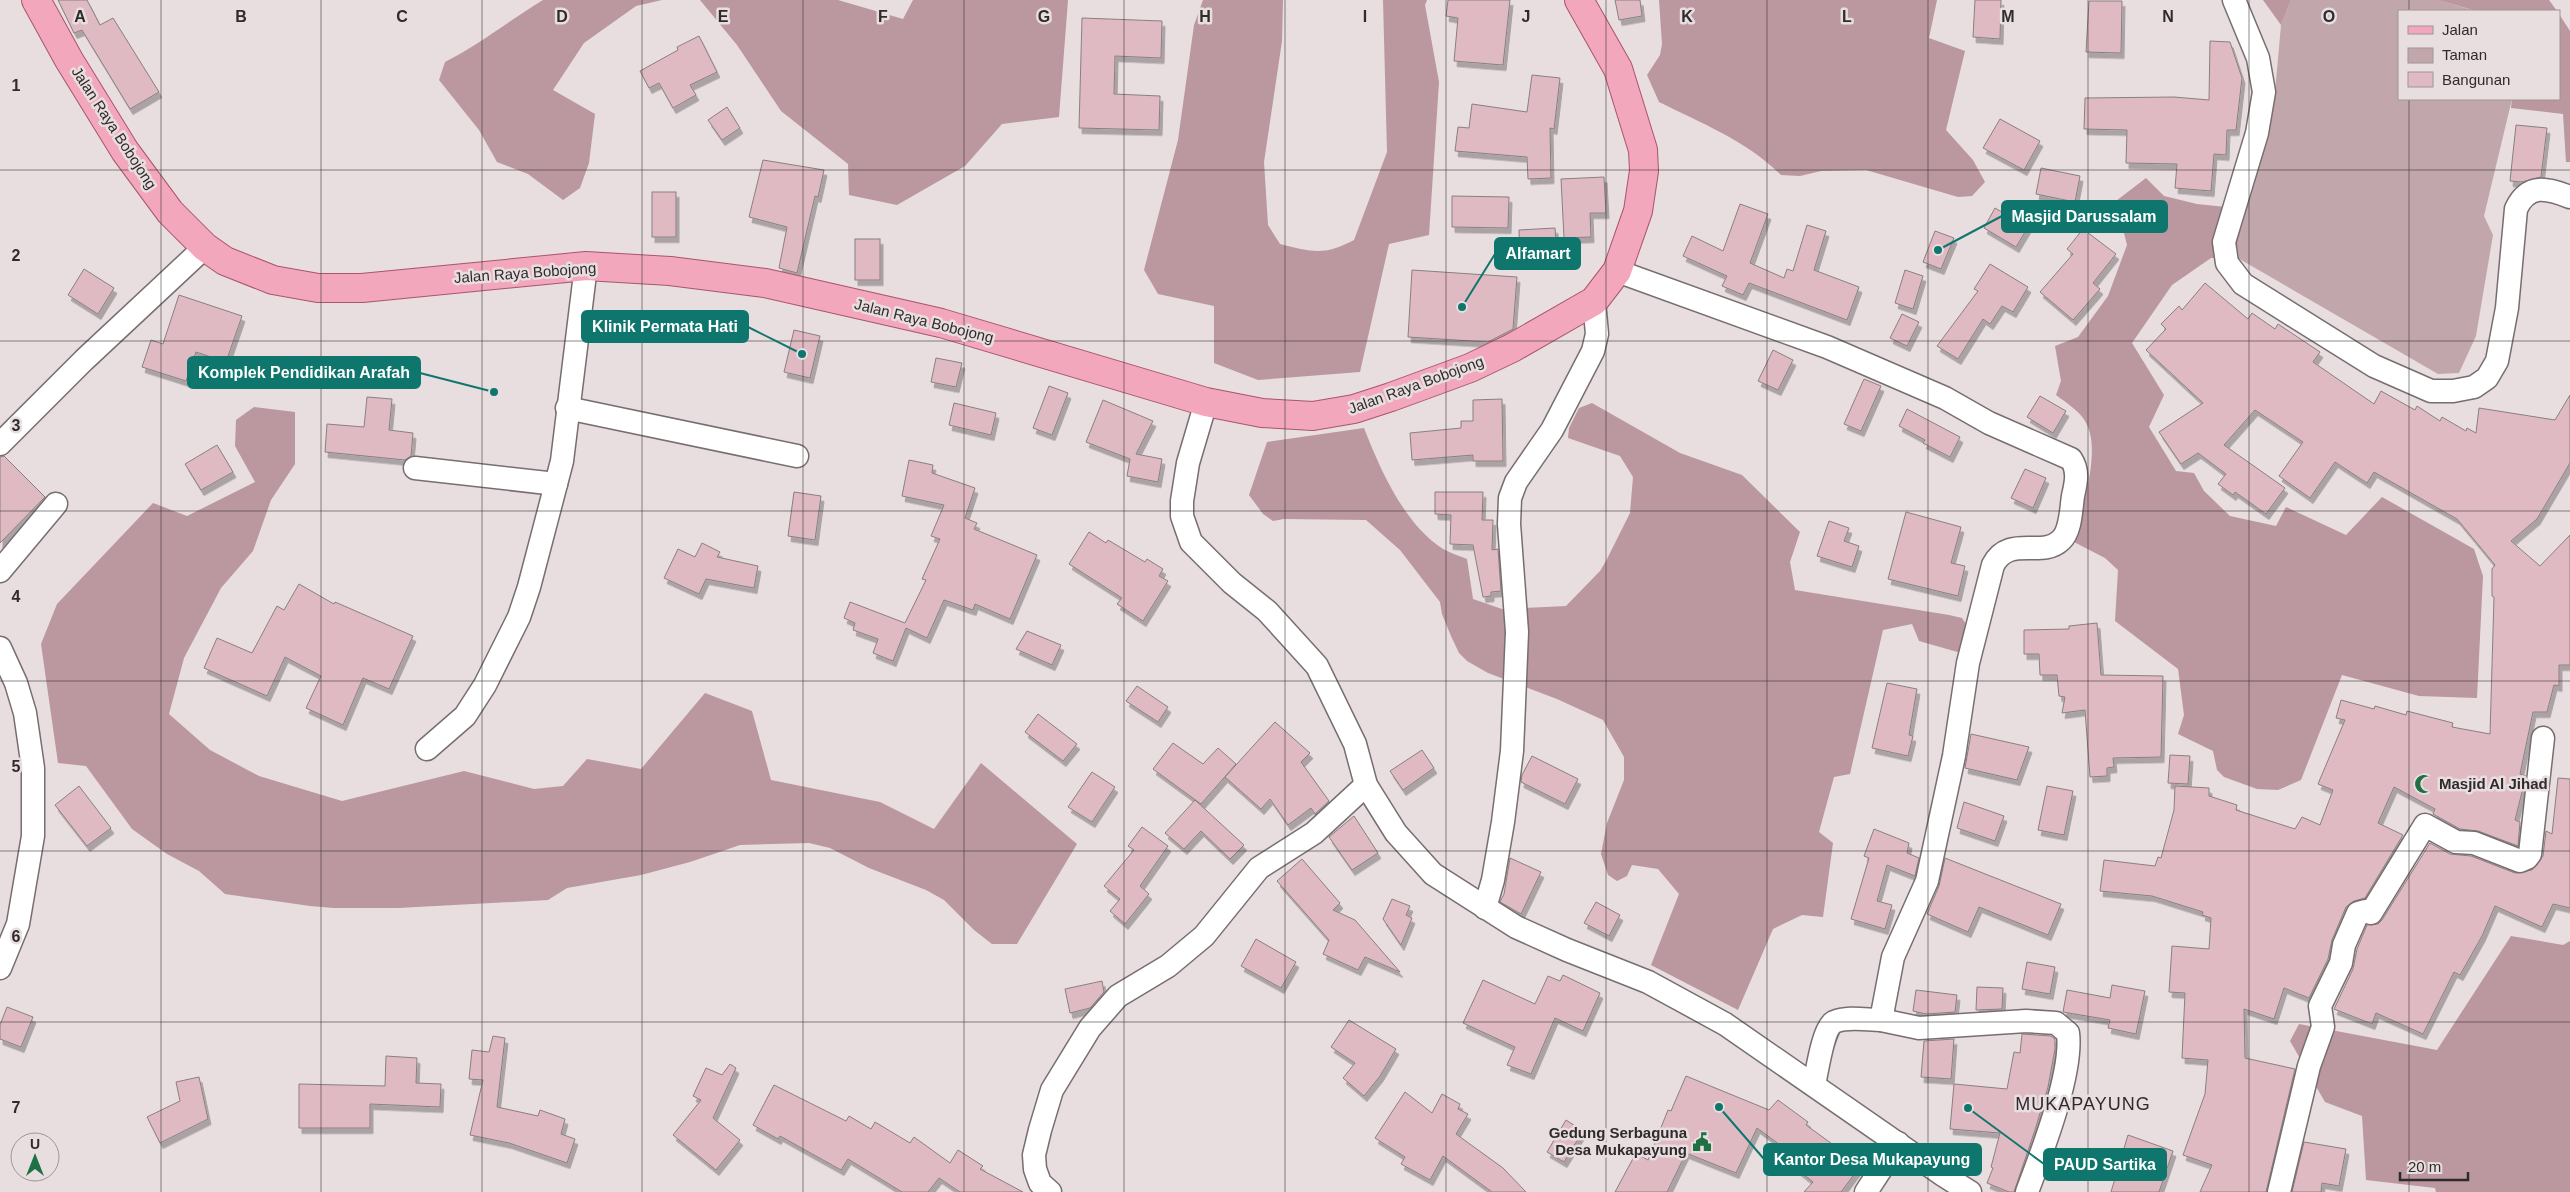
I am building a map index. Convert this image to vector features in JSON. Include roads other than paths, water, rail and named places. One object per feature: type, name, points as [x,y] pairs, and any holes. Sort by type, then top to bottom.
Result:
[{"type":"main road","name":"Jalan Raya Bobojong","points":[[36,0],[69,60],[125,151],[170,212],[205,247],[225,261],[273,280],[318,288],[362,288],[586,266],[670,271],[765,283],[941,323],[1206,402],[1262,413],[1313,416],[1354,410],[1470,368],[1512,348],[1594,302],[1617,272],[1638,212],[1644,171],[1643,150],[1618,69],[1579,0]]},
{"type":"street","points":[[2234,0],[2258,58],[2264,92],[2257,133],[2224,242],[2227,263],[2243,284],[2374,366],[2431,391],[2453,392],[2474,387],[2482,382],[2497,361],[2507,308],[2516,209],[2528,192],[2537,190],[2551,191],[2570,198]]},
{"type":"street","points":[[0,444],[84,360],[205,247]]},
{"type":"street","points":[[427,748],[465,716],[485,685],[519,616],[529,587],[562,461],[567,408],[586,266]]},
{"type":"street","points":[[1617,272],[1827,347],[1945,398],[1989,423],[2071,459],[2075,466],[2077,477],[2067,528],[2062,540],[2051,547],[2006,551],[1998,555],[1993,565],[1968,663],[1954,756],[1927,880],[1893,957],[1881,1020]]},
{"type":"street","points":[[1485,908],[1503,822],[1512,751],[1517,632],[1509,524],[1510,498],[1516,482],[1552,430],[1593,351],[1598,334],[1594,302]]},
{"type":"street","points":[[1206,402],[1188,463],[1182,501],[1184,528],[1190,542],[1206,559],[1267,610],[1317,666],[1355,744],[1366,785],[1396,832],[1433,874],[1516,927],[1567,950],[1648,982],[1725,1024],[1970,1192]]},
{"type":"street","points":[[567,408],[797,456]]},
{"type":"street","points":[[415,468],[556,484]]},
{"type":"street","points":[[0,571],[56,504]]},
{"type":"street","points":[[0,648],[16,683],[25,713],[33,768],[31,845],[18,924],[0,968]]},
{"type":"street","points":[[2279,1192],[2307,1074],[2323,1027],[2320,1006],[2340,963],[2344,945],[2358,913],[2364,911],[2370,913],[2425,825],[2456,842],[2474,843],[2520,861],[2527,858],[2530,854],[2542,738]]},
{"type":"street","points":[[1050,1192],[1040,1183],[1035,1169],[1034,1155],[1040,1130],[1052,1090],[1090,1028],[1118,996],[1168,966],[1204,936],[1260,868],[1314,832],[1366,785]]},
{"type":"street","points":[[1814,1085],[1826,1032],[1832,1023],[1845,1019],[1881,1020],[1919,1028],[2026,1021],[2056,1023],[2068,1033],[2070,1049],[2065,1075],[2027,1192]]},
{"type":"street","points":[[1866,1192],[1898,1143]]},
{"type":"place","name":"Masjid Darussalam","points":[[1938,250]]},
{"type":"place","name":"Alfamart","points":[[1462,307]]},
{"type":"place","name":"Klinik Permata Hati","points":[[802,354]]},
{"type":"place","name":"Komplek Pendidikan Arafah","points":[[494,392]]},
{"type":"place","name":"Masjid Al Jihad","points":[[2424,784]]},
{"type":"place","name":"Kantor Desa Mukapayung","points":[[1719,1107]]},
{"type":"place","name":"PAUD Sartika","points":[[1968,1108]]},
{"type":"place","name":"Gedung Serbaguna Desa Mukapayung","points":[[1702,1142]]},
{"type":"district","name":"MUKAPAYUNG","points":[[2083,1104]]}]
